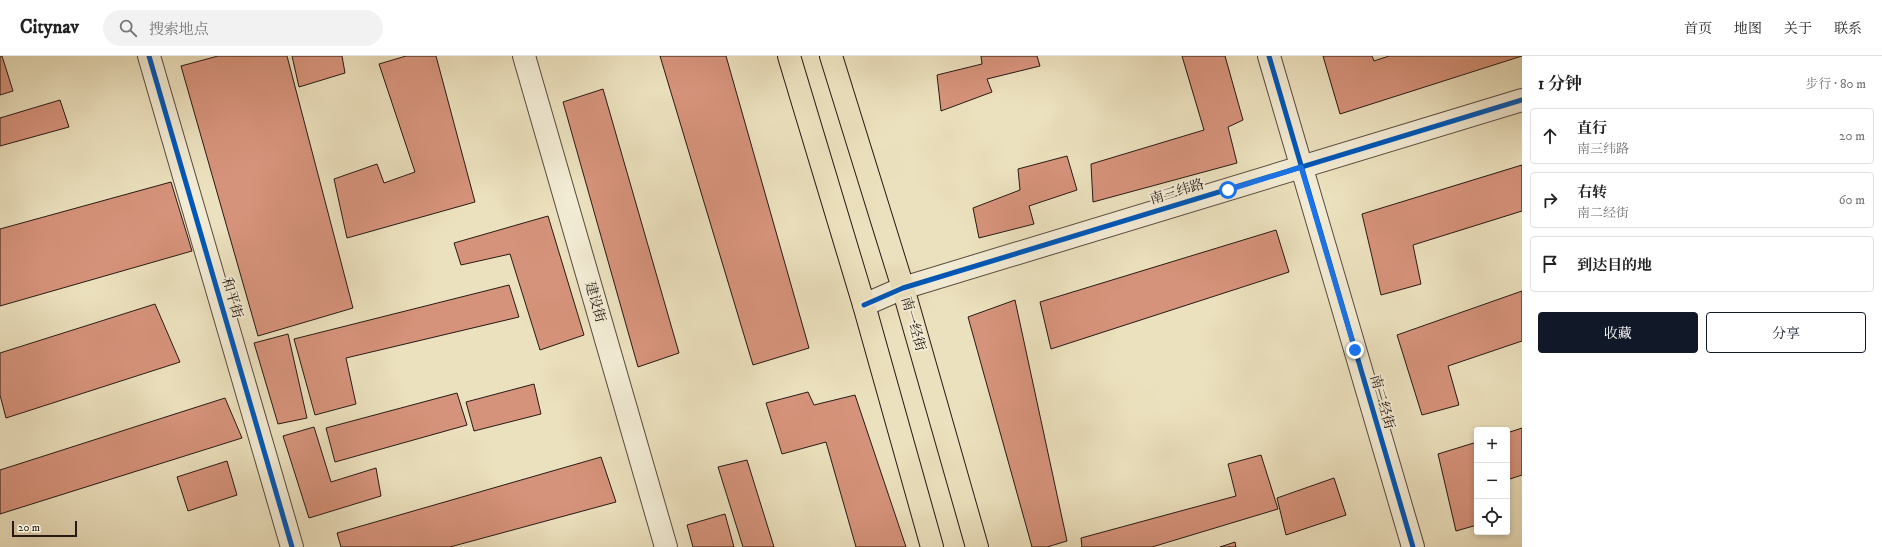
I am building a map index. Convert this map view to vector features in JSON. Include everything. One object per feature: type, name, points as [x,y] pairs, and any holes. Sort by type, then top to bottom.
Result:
[{"type":"highway","points":[[789,56],[864,305],[932,547]]},
{"type":"highway","name":"南一经街","points":[[831,56],[903,288],[977,547]]},
{"type":"street","name":"和平街","points":[[148,56],[292,547]]},
{"type":"street","name":"建设街","points":[[524,56],[666,547]]},
{"type":"street","name":"南二经街","points":[[1269,56],[1412,547]]},
{"type":"street","name":"南三纬路","points":[[864,305],[903,288],[1522,100]]},
{"type":"building","points":[[0,56],[2,56],[13,91],[0,95]]},
{"type":"building","points":[[218,56],[287,56],[353,308],[258,336],[181,66]]},
{"type":"building","points":[[292,56],[342,56],[345,73],[299,87]]},
{"type":"building","points":[[406,56],[436,56],[475,202],[347,238],[334,179],[377,164],[384,183],[415,172],[379,64]]},
{"type":"building","points":[[660,56],[726,56],[809,348],[753,365]]},
{"type":"building","points":[[981,56],[1037,56],[1040,66],[987,79],[992,92],[941,111],[937,75],[982,64]]},
{"type":"building","points":[[1182,56],[1225,56],[1243,120],[1228,127],[1237,163],[1093,202],[1091,164],[1204,130]]},
{"type":"building","points":[[1323,56],[1372,56],[1374,61],[1389,56],[1522,56],[1340,114]]},
{"type":"building","points":[[603,89],[679,353],[638,367],[563,102]]},
{"type":"building","points":[[60,100],[69,127],[0,146],[0,118]]},
{"type":"building","points":[[1067,156],[1077,190],[1029,206],[1034,224],[979,238],[973,208],[1020,190],[1018,169]]},
{"type":"building","points":[[1522,165],[1522,211],[1413,245],[1421,284],[1381,295],[1362,214]]},
{"type":"building","points":[[171,182],[192,251],[0,306],[0,229]]},
{"type":"building","points":[[548,216],[584,335],[540,350],[510,254],[461,265],[454,243]]},
{"type":"building","points":[[1276,230],[1289,272],[1051,349],[1040,302]]},
{"type":"building","points":[[509,285],[519,317],[346,358],[356,404],[315,415],[294,339]]},
{"type":"building","points":[[1522,291],[1522,341],[1448,366],[1459,405],[1422,415],[1397,335]]},
{"type":"building","points":[[1015,300],[1067,541],[1047,547],[1032,547],[968,317]]},
{"type":"building","points":[[155,304],[180,362],[6,418],[0,395],[0,353]]},
{"type":"building","points":[[288,334],[307,418],[278,424],[254,343]]},
{"type":"building","points":[[534,384],[541,414],[474,431],[466,402]]},
{"type":"building","points":[[808,392],[814,405],[855,395],[906,547],[856,547],[826,442],[782,454],[766,403]]},
{"type":"building","points":[[457,393],[467,425],[335,462],[326,428]]},
{"type":"building","points":[[225,398],[242,438],[0,514],[0,470]]},
{"type":"building","points":[[314,427],[331,482],[376,468],[381,496],[309,518],[283,436]]},
{"type":"building","points":[[1522,428],[1522,475],[1510,479],[1510,463],[1510,432]]},
{"type":"building","points":[[1474,443],[1474,526],[1456,531],[1438,454]]},
{"type":"building","points":[[1261,455],[1278,509],[1152,547],[1082,547],[1081,538],[1236,496],[1228,464]]},
{"type":"building","points":[[601,457],[616,502],[450,547],[341,547],[337,533]]},
{"type":"building","points":[[747,460],[774,547],[743,547],[718,467]]},
{"type":"building","points":[[227,461],[237,495],[188,511],[177,477]]},
{"type":"building","points":[[1334,478],[1346,515],[1286,535],[1277,498]]},
{"type":"building","points":[[725,514],[734,547],[693,547],[687,525]]},
{"type":"building","points":[[1235,542],[1236,547],[1220,547]]},
{"type":"cycle path","points":[[149,56],[292,547]]},
{"type":"cycle path","points":[[1269,56],[1413,547]]},
{"type":"cycle path","points":[[864,305],[903,288],[1522,100]]},
{"type":"route","points":[[1228,190],[1301,167],[1355,350]]}]
